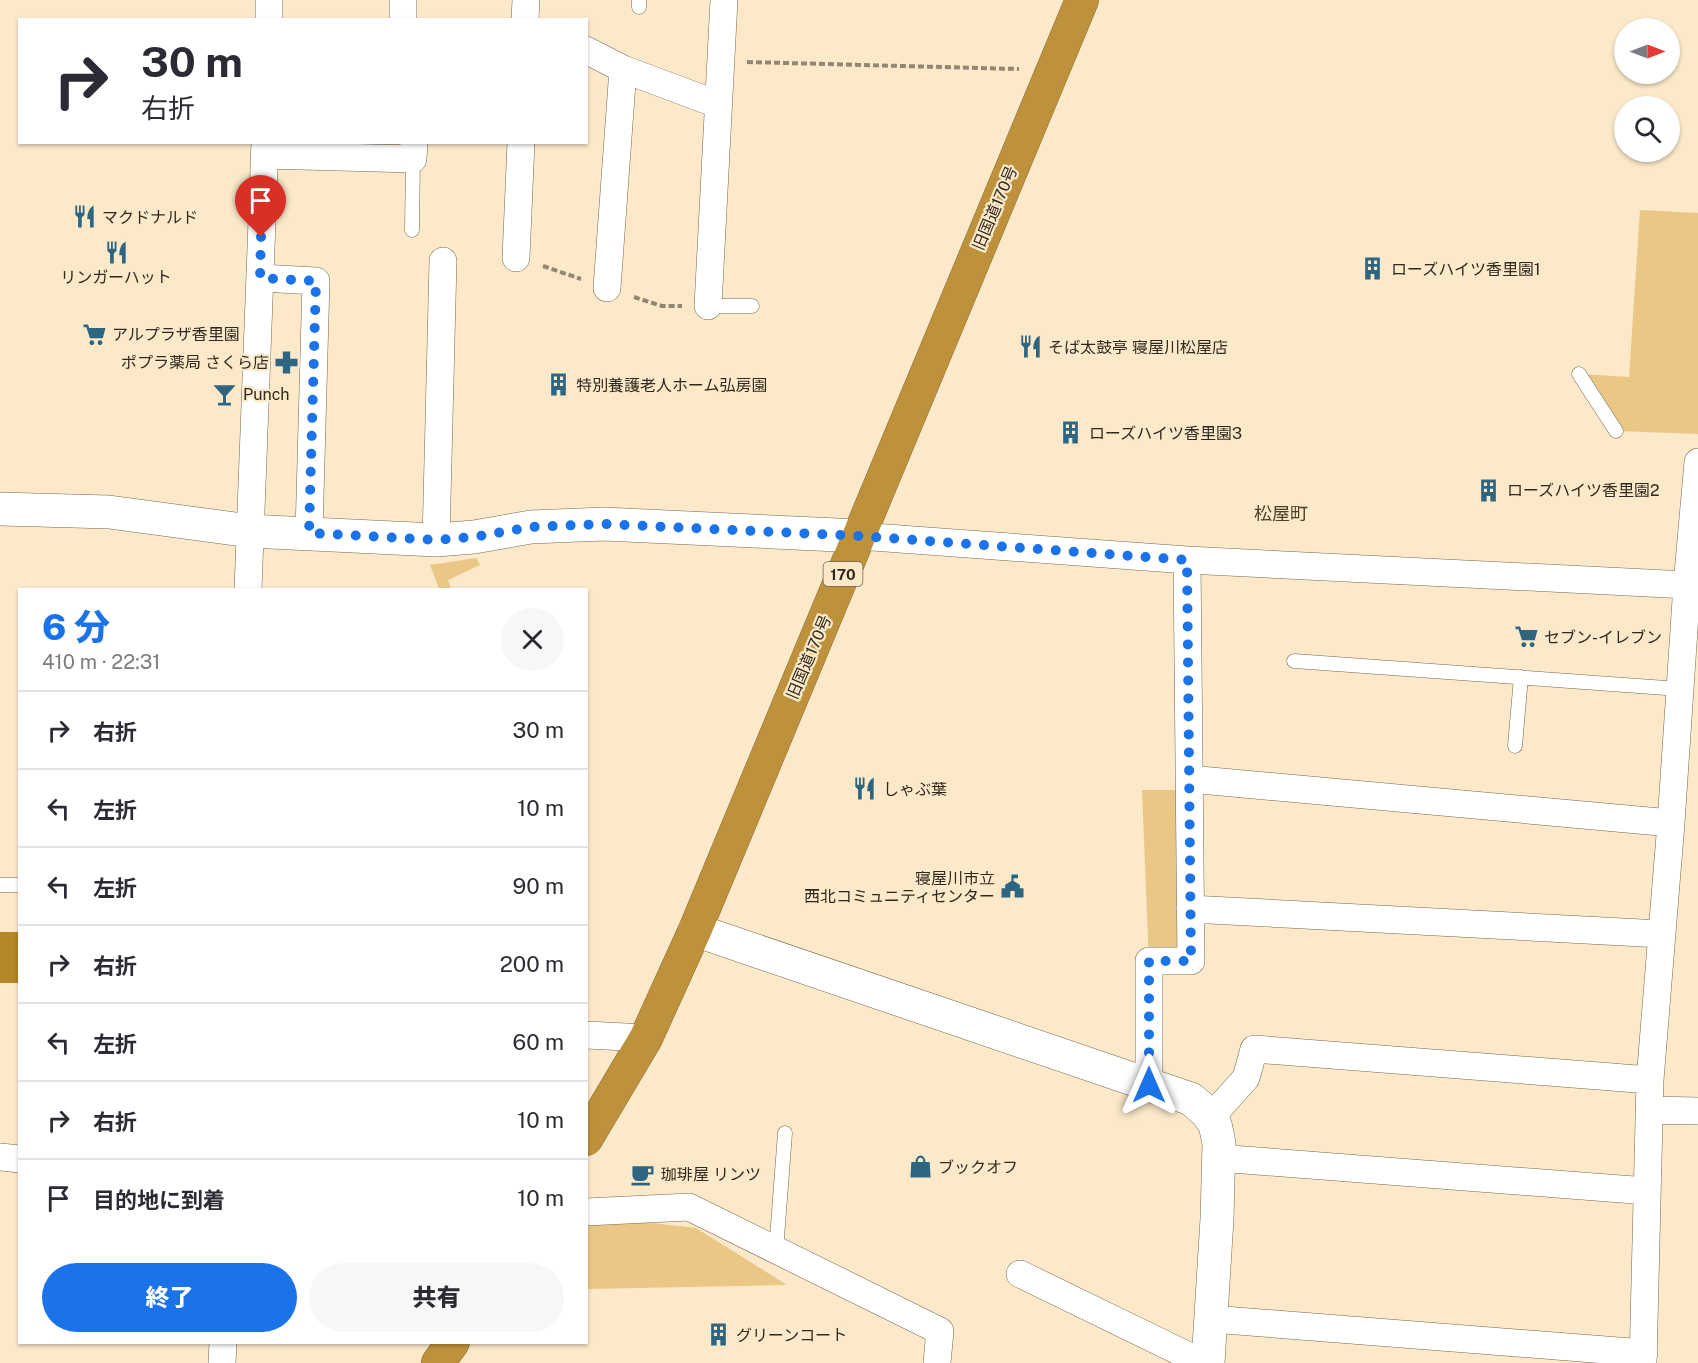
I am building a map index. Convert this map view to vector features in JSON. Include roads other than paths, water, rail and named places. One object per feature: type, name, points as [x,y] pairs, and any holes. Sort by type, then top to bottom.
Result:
[{"type":"highway","name":"旧国道170号","points":[[588,1136],[646,1038],[695,930],[1082,0]]},
{"type":"highway","points":[[438,1363],[452,1344]]},
{"type":"street","points":[[268,18],[269,0]]},
{"type":"street","points":[[402,18],[403,0]]},
{"type":"street","points":[[525,18],[526,0]]},
{"type":"street","points":[[708,306],[724,0]]},
{"type":"street","points":[[588,51],[623,69],[717,104]]},
{"type":"street","points":[[607,288],[623,69]]},
{"type":"street","points":[[516,258],[521,144]]},
{"type":"street","points":[[248,588],[264,149],[413,151]]},
{"type":"street","points":[[436,540],[443,261]]},
{"type":"street","points":[[260,278],[316,281],[309,533]]},
{"type":"street","points":[[1211,1319],[1644,1358],[1650,1080],[1680,689],[1692,589],[1698,462]]},
{"type":"street","points":[[0,509],[109,512],[250,531],[436,540],[474,537],[531,527],[604,524],[860,536],[1187,560],[1692,589]]},
{"type":"street","points":[[1149,1085],[1149,961],[1191,961],[1187,560]]},
{"type":"street","points":[[1189,779],[1671,823]]},
{"type":"street","points":[[1190,909],[1662,934]]},
{"type":"street","points":[[695,930],[1191,1099],[1215,1124],[1219,1143],[1208,1363]]},
{"type":"street","points":[[588,1035],[646,1038]]},
{"type":"street","points":[[1210,1117],[1246,1078],[1254,1049],[1650,1080]]},
{"type":"street","points":[[1650,1110],[1698,1111]]},
{"type":"street","points":[[0,1157],[18,1159]]},
{"type":"street","points":[[1218,1158],[1647,1191]]},
{"type":"street","points":[[588,1212],[689,1207],[940,1331],[937,1363]]},
{"type":"street","points":[[1020,1274],[1203,1363]]},
{"type":"street","points":[[222,1363],[223,1344]]},
{"type":"lane","points":[[412,230],[413,151]]},
{"type":"lane","points":[[708,306],[752,306]]},
{"type":"lane","points":[[1579,374],[1617,432]]},
{"type":"lane","points":[[1294,661],[1680,689]]},
{"type":"lane","points":[[1515,746],[1521,677]]},
{"type":"lane","points":[[0,885],[18,885]]},
{"type":"lane","points":[[776,1251],[785,1133]]},
{"type":"place","name":"マクドナルド","points":[[84,217]]},
{"type":"place","name":"リンガーハット","points":[[116,252]]},
{"type":"place","name":"ローズハイツ香里園1","points":[[1373,269]]},
{"type":"place","name":"アルプラザ香里園","points":[[94,334]]},
{"type":"place","name":"そば太鼓亭 寝屋川松屋店","points":[[1030,347]]},
{"type":"place","name":"ポプラ薬局 さくら店","points":[[287,362]]},
{"type":"place","name":"特別養護老人ホーム弘房園","points":[[558,385]]},
{"type":"place","name":"Punch","points":[[225,394]]},
{"type":"place","name":"ローズハイツ香里園3","points":[[1071,433]]},
{"type":"place","name":"ローズハイツ香里園2","points":[[1489,490]]},
{"type":"place","name":"セブン-イレブン","points":[[1526,637]]},
{"type":"place","name":"しゃぶ葉","points":[[865,789]]},
{"type":"place","name":"寝屋川市立 西北コミュニティセンター","points":[[1013,887]]},
{"type":"place","name":"ブックオフ","points":[[920,1167]]},
{"type":"place","name":"珈琲屋 リンツ","points":[[643,1174]]},
{"type":"place","name":"グリーンコート","points":[[718,1335]]},
{"type":"district","name":"松屋町","points":[[1281,513]]}]
